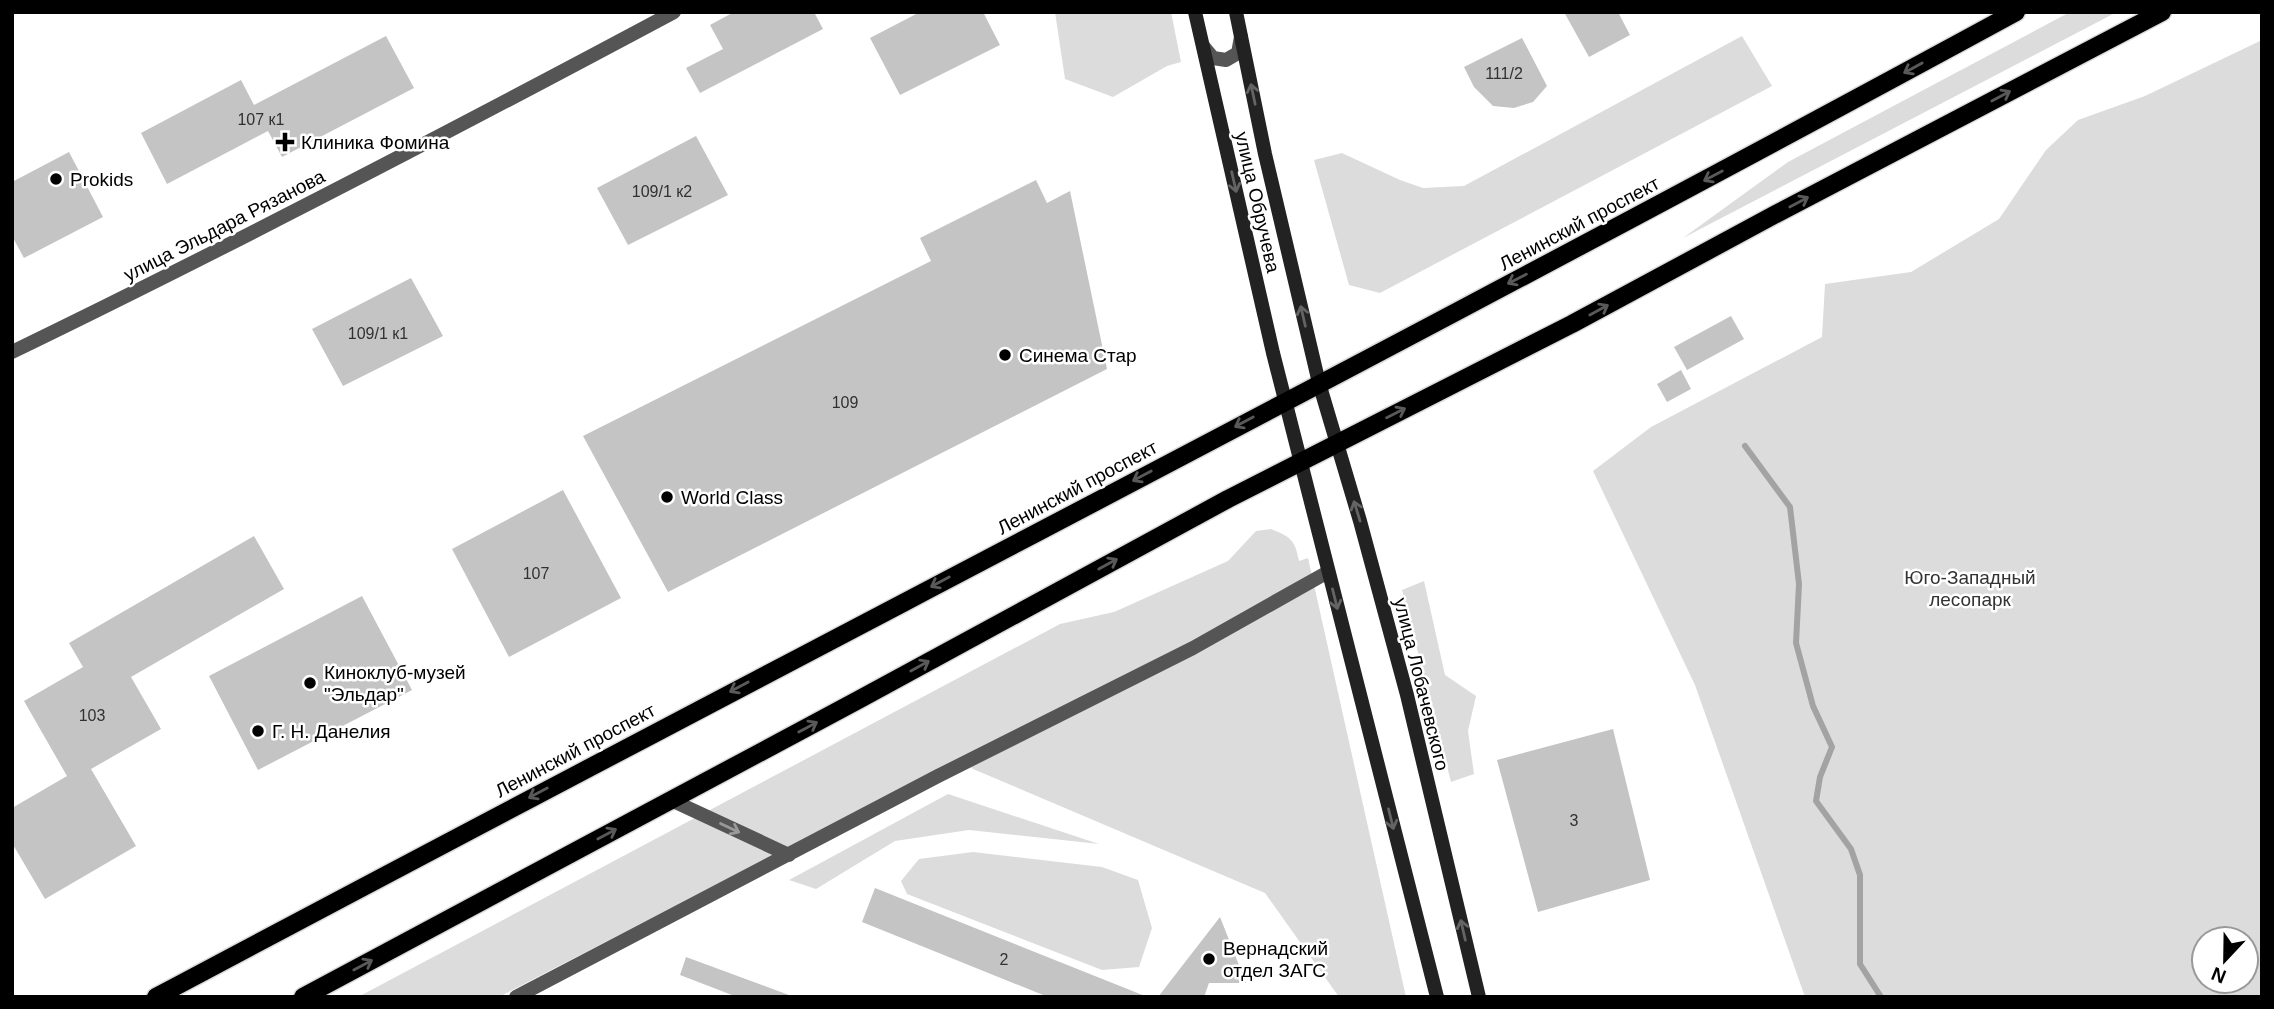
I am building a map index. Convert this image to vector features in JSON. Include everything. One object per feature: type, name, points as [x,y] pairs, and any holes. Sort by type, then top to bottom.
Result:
[{"type":"main road","name":"улица Обручева","points":[[1195,12],[1286,400]]},
{"type":"main road","name":"улица Обручева","points":[[1236,12],[1265,154],[1319,383]]},
{"type":"main road","name":"Ленинский проспект","points":[[156,997],[565,778],[1753,155],[2016,12]]},
{"type":"main road","points":[[303,997],[1301,461],[1572,324],[2162,12]]},
{"type":"main road","name":"улица Лобачевского","points":[[1319,383],[1407,695],[1479,997]]},
{"type":"main road","points":[[1286,400],[1437,997]]},
{"type":"street","name":"улица Эльдара Рязанова","points":[[12,352],[176,272],[674,12]]},
{"type":"street","points":[[1202,45],[1210,57],[1226,60],[1238,52],[1241,36]]},
{"type":"street","points":[[516,997],[938,776],[1193,649],[1328,572]]},
{"type":"street","points":[[671,800],[789,855]]},
{"type":"green space","points":[[1055,12],[1171,12],[1181,62],[1167,66],[1113,97],[1065,79]]},
{"type":"green space","points":[[2070,12],[2117,12],[1683,238],[1788,162]]},
{"type":"green space","points":[[1742,36],[1772,86],[1380,293],[1349,285],[1314,160],[1342,153],[1423,188],[1464,186]]},
{"type":"green space","name":"Юго-Западный лесопарк","points":[[2262,40],[2262,997],[1805,997],[1695,685],[1593,471],[1651,427],[1822,337],[1825,284],[1911,272],[1999,219],[2046,150],[2078,120],[2145,96]]},
{"type":"green space","points":[[1271,529],[1291,540],[1299,561],[1308,558],[1406,997],[1339,997],[1265,893],[973,769],[961,758],[499,997],[358,997],[1060,624],[1114,612],[1228,561],[1256,531]]},
{"type":"green space","points":[[1424,581],[1445,675],[1476,696],[1468,731],[1474,774],[1451,782],[1402,590]]},
{"type":"green space","points":[[948,794],[1099,844],[969,830],[895,841],[816,889],[789,880]]},
{"type":"green space","points":[[973,852],[1102,867],[1138,880],[1152,928],[1139,967],[1102,970],[907,894],[901,881],[919,859]]},
{"type":"building","points":[[734,12],[814,12],[823,29],[700,93],[686,68],[723,49],[710,25]]},
{"type":"building","points":[[920,12],[983,12],[1000,45],[900,95],[870,38]]},
{"type":"building","points":[[1564,12],[1618,12],[1630,35],[1589,57]]},
{"type":"building","points":[[386,36],[414,88],[282,157],[268,131],[167,184],[141,133],[241,80],[254,105]]},
{"type":"building","points":[[1522,38],[1547,86],[1533,102],[1514,108],[1493,106],[1474,87],[1464,67]]},
{"type":"building","points":[[696,136],[728,195],[628,245],[597,188]]},
{"type":"building","points":[[69,152],[103,217],[24,258],[12,236],[12,182]]},
{"type":"building","points":[[1036,180],[1047,203],[1070,191],[1107,369],[668,592],[583,436],[931,261],[920,238]]},
{"type":"building","points":[[411,278],[443,336],[343,386],[312,329]]},
{"type":"building","points":[[1731,316],[1744,339],[1687,370],[1674,347]]},
{"type":"building","points":[[1681,370],[1691,389],[1667,402],[1657,384]]},
{"type":"building","points":[[563,490],[621,598],[509,657],[452,549]]},
{"type":"building","points":[[254,536],[284,589],[131,677],[161,729],[91,769],[136,846],[45,899],[12,843],[12,808],[67,776],[24,701],[83,667],[69,643]]},
{"type":"building","name":"Киноклуб-музей \"Эльдар\"","points":[[362,596],[412,690],[258,770],[209,676]]},
{"type":"building","points":[[1613,729],[1650,880],[1538,912],[1497,760]]},
{"type":"building","points":[[875,888],[1145,997],[1048,997],[862,922]]},
{"type":"building","points":[[1220,917],[1246,983],[1209,983],[1204,997],[1158,997]]},
{"type":"building","points":[[686,957],[789,995],[737,997],[680,975]]},
{"type":"waterway","points":[[1745,446],[1790,507],[1799,584],[1796,643],[1813,706],[1832,747],[1820,777],[1816,801],[1851,849],[1860,875],[1860,964],[1881,997]]},
{"type":"place","name":"Клиника Фомина","points":[[285,142]]},
{"type":"place","name":"Prokids","points":[[56,179]]},
{"type":"place","name":"Синема Стар","points":[[1005,355]]},
{"type":"place","name":"World Class","points":[[667,497]]},
{"type":"place","name":"Киноклуб-музей \"Эльдар\"","points":[[310,683]]},
{"type":"place","name":"Г. Н. Данелия","points":[[258,731]]},
{"type":"place","name":"Вернадский отдел ЗАГС","points":[[1209,959]]}]
